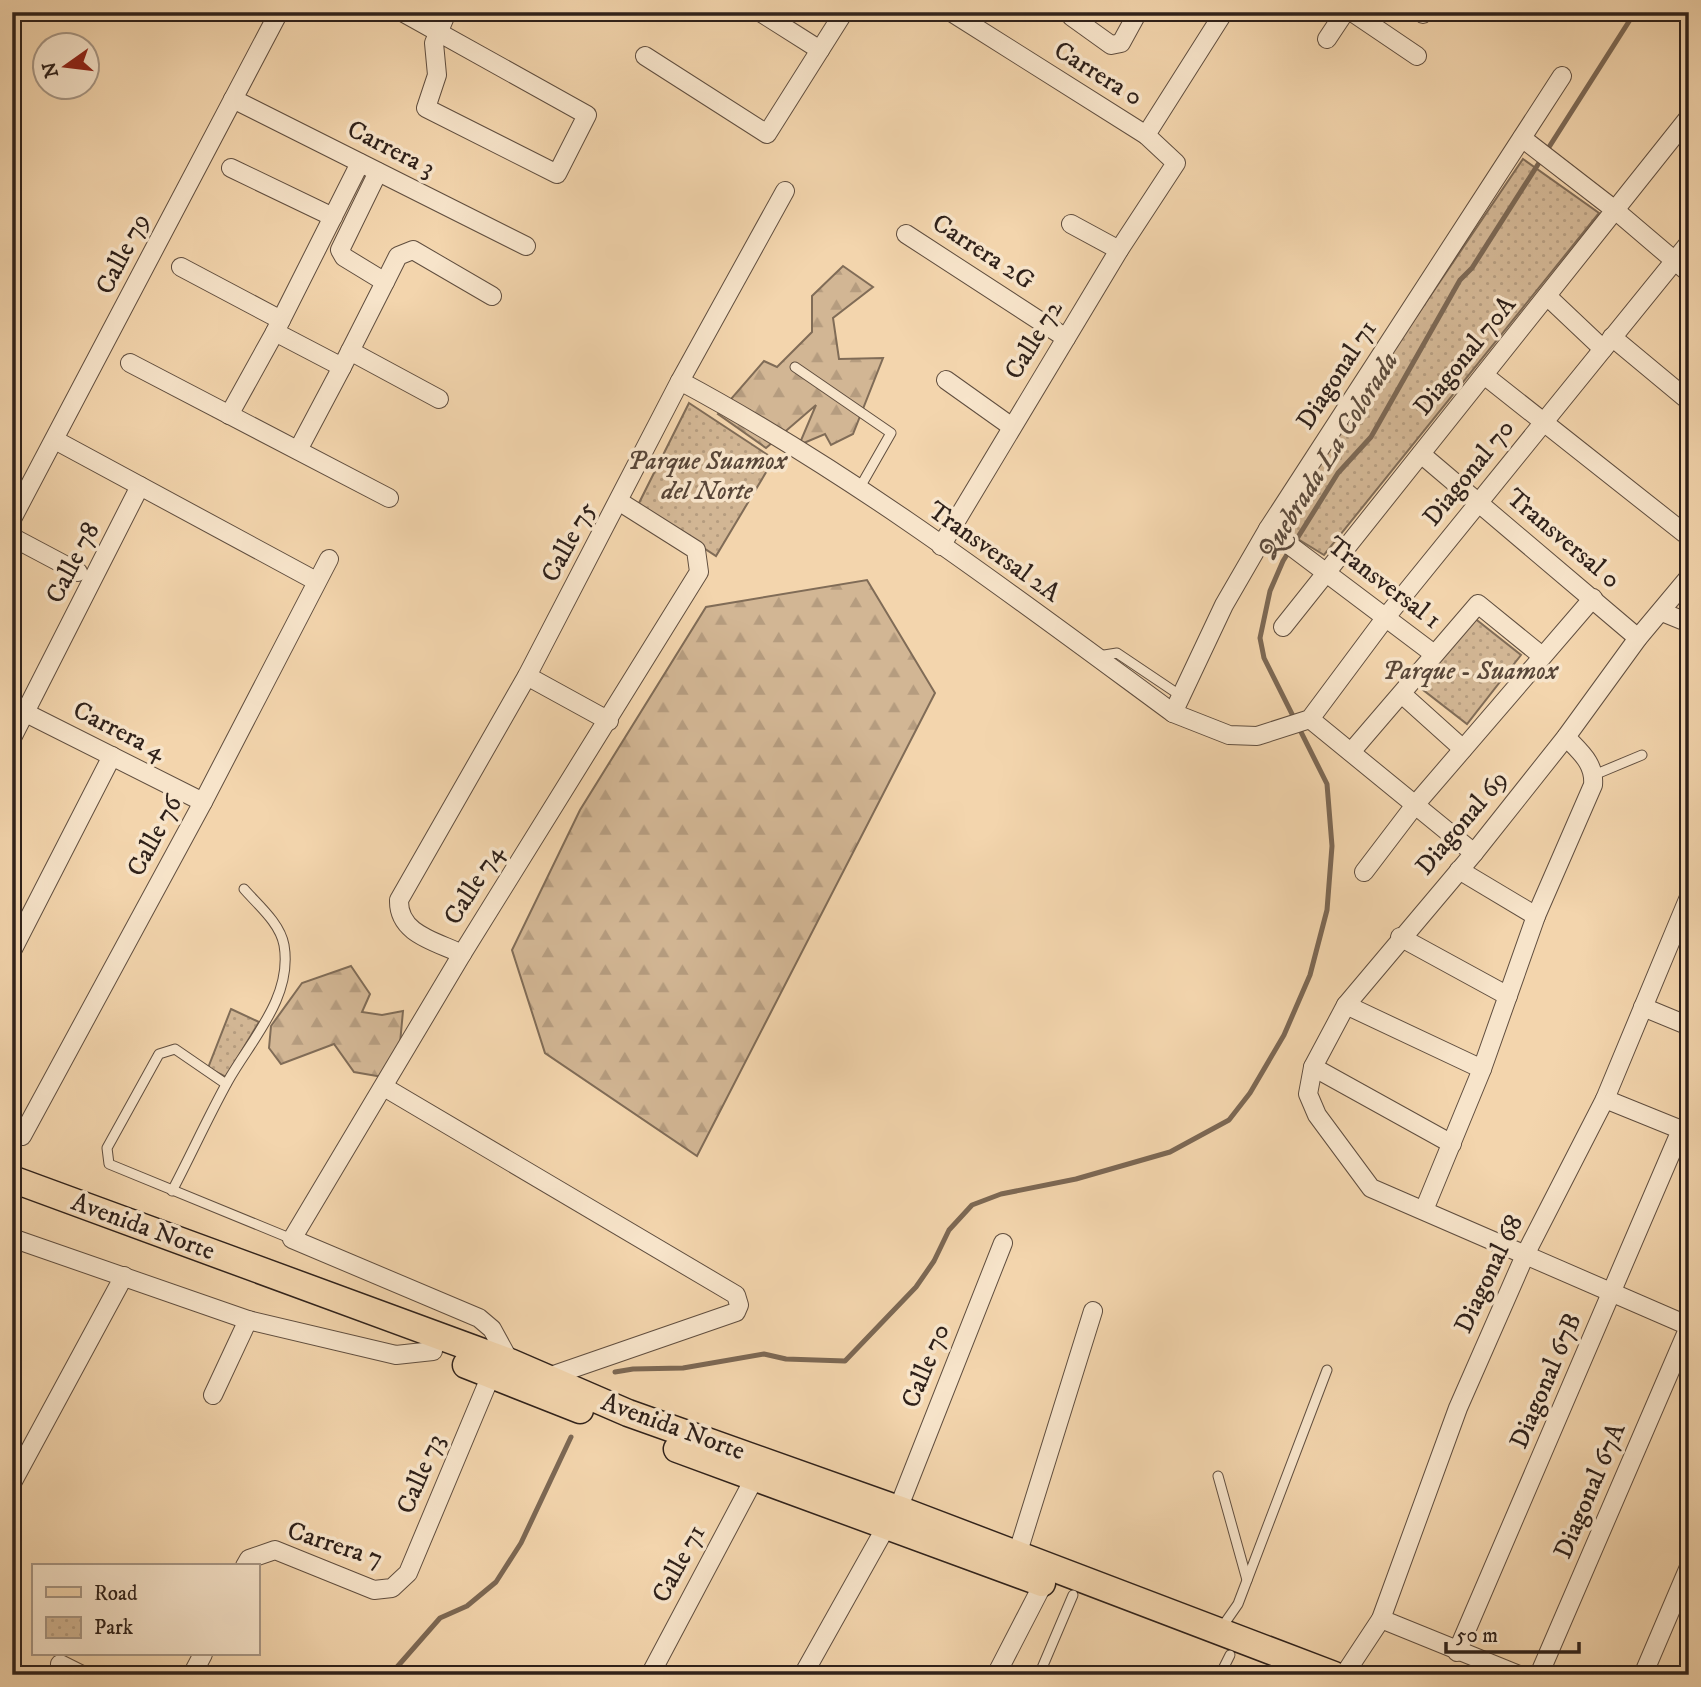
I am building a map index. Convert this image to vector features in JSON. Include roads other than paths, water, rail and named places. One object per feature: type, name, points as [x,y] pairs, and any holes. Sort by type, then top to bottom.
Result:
[{"type":"main road","name":"Avenida Norte","points":[[12,1179],[500,1368],[754,1479],[1017,1555],[1223,1654],[1334,1675]]},
{"type":"main road","name":"Avenida Norte","points":[[12,1194],[433,1352],[548,1377],[628,1413],[892,1517],[1043,1584],[1223,1654],[1286,1675]]},
{"type":"street","name":"Calle 79","points":[[12,519],[279,12]]},
{"type":"street","points":[[402,12],[437,30],[587,115],[557,174],[426,108],[437,75],[434,43],[437,30],[447,12]]},
{"type":"street","points":[[760,12],[820,50]]},
{"type":"street","points":[[645,56],[767,134],[844,12]]},
{"type":"street","name":"Carrera 0","points":[[951,12],[1146,135],[1176,163]]},
{"type":"street","points":[[1072,12],[1072,17],[1111,46],[1121,43],[1138,12]]},
{"type":"street","points":[[1146,135],[1224,12]]},
{"type":"street","points":[[1328,39],[1345,12]]},
{"type":"street","points":[[1352,12],[1417,56]]},
{"type":"street","name":"Diagonal 71","points":[[1177,704],[1224,606],[1275,534],[1528,143],[1562,76]]},
{"type":"street","name":"Carrera 3","points":[[233,99],[526,246]]},
{"type":"street","name":"Diagonal 70A","points":[[1283,627],[1689,117]]},
{"type":"street","points":[[1528,143],[1615,210],[1689,273]]},
{"type":"street","points":[[229,415],[278,326],[360,163]]},
{"type":"street","name":"Calle 72","points":[[941,546],[1119,250],[1176,163]]},
{"type":"street","points":[[231,168],[333,217]]},
{"type":"street","points":[[378,172],[340,250],[344,257],[385,282]]},
{"type":"street","name":"Calle 75","points":[[462,954],[407,927],[399,915],[399,900],[527,676],[620,502],[680,381],[785,191]]},
{"type":"street","points":[[1071,224],[1119,250]]},
{"type":"street","name":"Carrera 2G","points":[[906,234],[1066,338]]},
{"type":"street","name":"Diagonal 70","points":[[1310,719],[1385,617],[1689,243]]},
{"type":"street","points":[[298,450],[398,256],[413,250],[492,296]]},
{"type":"street","points":[[181,267],[278,326],[439,399]]},
{"type":"street","points":[[1547,296],[1689,401]]},
{"type":"street","points":[[130,363],[389,498]]},
{"type":"street","points":[[1484,375],[1689,537]]},
{"type":"street","points":[[946,380],[1012,427]]},
{"type":"street","name":"Transversal 2A","points":[[680,381],[745,416],[859,489],[1096,656],[1229,735],[1257,736],[1310,719]]},
{"type":"street","points":[[55,440],[316,581]]},
{"type":"street","name":"Transversal 0","points":[[1420,454],[1638,638]]},
{"type":"street","name":"Calle 78","points":[[12,738],[19,710],[140,486]]},
{"type":"street","name":"Calle 74","points":[[292,1239],[462,954],[699,572],[696,550],[620,502]]},
{"type":"street","name":"Transversal 1","points":[[1275,534],[1434,654]]},
{"type":"street","points":[[12,537],[78,572]]},
{"type":"street","name":"Calle 76","points":[[17,1134],[203,802],[329,559]]},
{"type":"street","name":"Diagonal 69","points":[[1424,1210],[1371,1188],[1317,1115],[1308,1094],[1313,1067],[1346,1005],[1400,937],[1474,853],[1566,737],[1638,638],[1689,577]]},
{"type":"street","points":[[1364,872],[1415,805],[1593,598]]},
{"type":"street","points":[[1351,752],[1478,604],[1542,656]]},
{"type":"street","points":[[1662,612],[1689,623]]},
{"type":"street","points":[[527,676],[609,721]]},
{"type":"street","points":[[1402,695],[1463,749]]},
{"type":"street","name":"Carrera 4","points":[[19,710],[203,802]]},
{"type":"street","points":[[1310,719],[1474,853]]},
{"type":"street","points":[[1566,737],[1590,762],[1594,775],[1593,785],[1536,915],[1482,1069],[1424,1210],[1689,1326]]},
{"type":"street","points":[[12,951],[111,756]]},
{"type":"street","points":[[1459,870],[1536,915]]},
{"type":"street","name":"Diagonal 68","points":[[1345,1675],[1381,1619],[1458,1408],[1526,1253],[1605,1099],[1643,1007],[1683,928],[1689,897]]},
{"type":"street","points":[[1400,937],[1508,996]]},
{"type":"street","points":[[1346,1005],[1482,1069]]},
{"type":"street","points":[[1643,1007],[1689,1026]]},
{"type":"street","points":[[1313,1067],[1452,1144]]},
{"type":"street","points":[[384,1087],[736,1295],[739,1305],[736,1312],[548,1377]]},
{"type":"street","points":[[1605,1099],[1685,1131]]},
{"type":"street","name":"Diagonal 67B","points":[[1457,1652],[1685,1131]]},
{"type":"street","points":[[12,1238],[248,1320],[396,1355],[433,1352]]},
{"type":"street","points":[[292,1239],[479,1318],[492,1329],[500,1368]]},
{"type":"street","name":"Calle 70","points":[[803,1675],[892,1517],[1003,1242]]},
{"type":"street","points":[[12,1483],[124,1276]]},
{"type":"street","points":[[1017,1555],[1093,1311]]},
{"type":"street","points":[[213,1395],[248,1320]]},
{"type":"street","name":"Diagonal 67A","points":[[1539,1675],[1689,1326]]},
{"type":"street","name":"Calle 73","points":[[392,1588],[408,1573],[500,1368]]},
{"type":"street","name":"Calle 71","points":[[650,1675],[754,1479]]},
{"type":"street","name":"Carrera 7","points":[[246,1564],[249,1559],[261,1553],[275,1550],[374,1590],[392,1588]]},
{"type":"street","points":[[1643,1675],[1689,1567]]},
{"type":"street","points":[[996,1675],[1043,1584]]},
{"type":"street","points":[[1381,1619],[1519,1675]]},
{"type":"street","points":[[192,1675],[202,1656]]},
{"type":"street","points":[[60,1664],[82,1675]]},
{"type":"lane","points":[[795,367],[891,433],[859,489]]},
{"type":"lane","points":[[1594,775],[1642,755]]},
{"type":"lane","points":[[172,1191],[226,1084],[272,1011],[283,979],[284,945],[275,925],[244,889]]},
{"type":"lane","points":[[226,1084],[175,1049],[159,1054],[107,1148],[109,1164],[117,1170],[292,1239]]},
{"type":"lane","points":[[1223,1654],[1238,1604],[1326,1370]]},
{"type":"lane","points":[[1218,1476],[1247,1580]]},
{"type":"lane","points":[[1039,1675],[1073,1595]]},
{"type":"waterway","name":"Quebrada La Colorada","points":[[615,1372],[683,1368],[764,1354],[786,1359],[845,1361],[916,1287],[934,1261],[949,1230],[972,1205],[1001,1194],[1076,1179],[1170,1152],[1229,1120],[1250,1093],[1284,1035],[1310,975],[1327,910],[1332,846],[1327,784],[1264,658],[1260,638],[1270,591],[1283,561],[1338,473],[1371,437],[1460,280],[1472,268],[1635,12]]},
{"type":"waterway","name":"Quebrada La Colorada","points":[[390,1675],[440,1618],[467,1606],[496,1582],[521,1543],[571,1437]]},
{"type":"park label","name":"Parque Suamox del Norte","points":[[707,476]]},
{"type":"park label","name":"Parque - Suamox","points":[[1470,671]]}]
